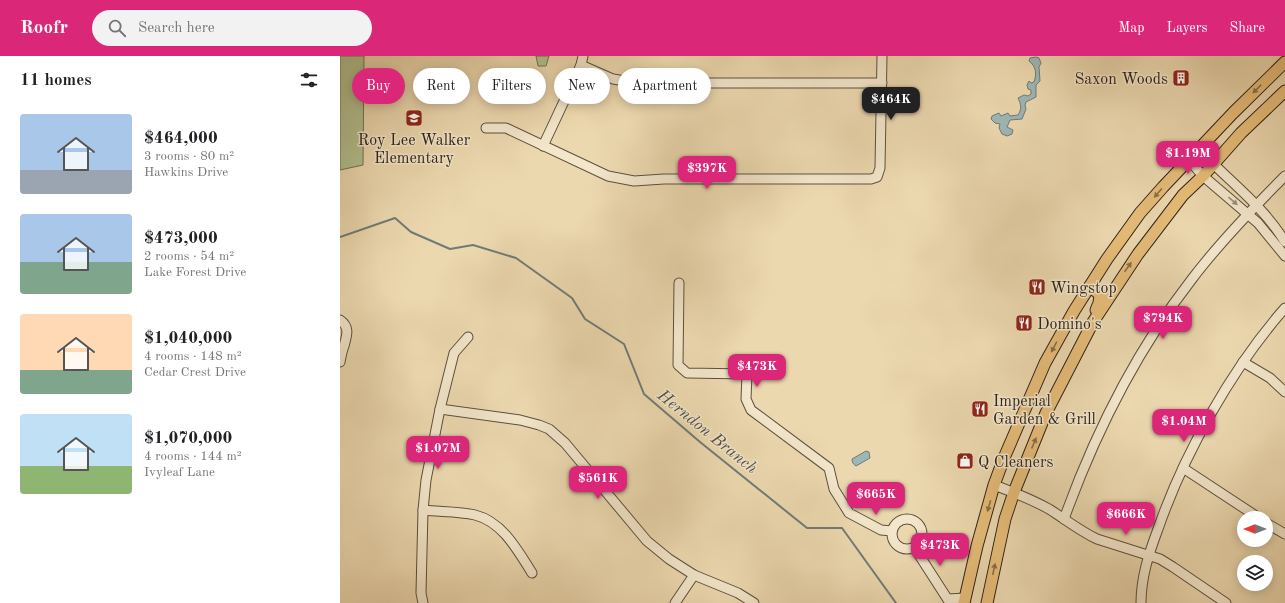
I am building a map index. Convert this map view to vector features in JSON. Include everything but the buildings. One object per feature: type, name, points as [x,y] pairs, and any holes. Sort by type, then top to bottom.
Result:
[{"type":"main road","points":[[965,600],[977,546],[994,485],[1021,418],[1046,363],[1074,311],[1107,259],[1140,213],[1233,113],[1285,62]]},
{"type":"main road","points":[[987,603],[1005,519],[1014,492],[1046,413],[1093,322],[1138,254],[1183,195],[1203,176],[1241,133],[1285,91]]},
{"type":"main road","points":[[1081,344],[1082,336],[1099,303],[1100,295],[1090,286]]},
{"type":"street","points":[[543,146],[581,65],[583,56]]},
{"type":"street","points":[[486,128],[506,128],[603,174],[629,180],[869,180],[876,177],[880,168],[882,56]]},
{"type":"street","points":[[581,65],[613,79],[637,83],[882,83]]},
{"type":"street","points":[[1199,149],[1213,165],[1256,205],[1272,223],[1285,242]]},
{"type":"street","points":[[1189,160],[1203,176],[1258,223],[1285,256]]},
{"type":"street","points":[[1064,518],[1089,455],[1108,415],[1135,364],[1166,315],[1219,246],[1247,214],[1285,176]]},
{"type":"street","points":[[679,283],[678,365],[686,373],[747,374],[746,399],[751,410],[829,468],[834,489],[849,513],[881,530],[892,531]]},
{"type":"street","points":[[1141,603],[1149,555],[1170,494],[1216,405],[1243,362],[1285,308]]},
{"type":"street","points":[[340,320],[345,324],[347,333],[340,362]]},
{"type":"street","points":[[423,603],[421,593],[423,510],[426,480],[440,409],[454,353],[468,337]]},
{"type":"street","points":[[1243,362],[1270,378],[1285,392]]},
{"type":"street","points":[[440,409],[520,420],[549,429],[565,443],[647,541],[669,559],[694,575],[738,593],[754,603]]},
{"type":"street","points":[[1183,468],[1248,511]]},
{"type":"street","points":[[994,485],[1024,496],[1064,518],[1083,532],[1097,539],[1149,555],[1173,567],[1226,603]]},
{"type":"street","points":[[423,510],[475,515],[487,520],[508,538],[532,573]]},
{"type":"street","points":[[906,518],[920,525],[922,535],[918,544],[914,547],[910,549],[900,548],[893,541],[893,526],[906,518]]},
{"type":"street","points":[[1273,527],[1285,534]]},
{"type":"street","points":[[914,547],[949,601],[965,600]]},
{"type":"street","points":[[675,603],[694,575]]},
{"type":"green space","points":[[340,56],[364,56],[364,68],[352,68],[352,104],[364,104],[363,165],[340,170]]},
{"type":"green space","points":[[536,56],[549,56],[546,66],[538,66]]},
{"type":"water","points":[[1030,58],[1039,58],[1041,63],[1039,67],[1040,81],[1036,85],[1036,97],[1026,102],[1026,109],[1022,119],[1010,120],[1007,127],[1013,130],[1012,134],[1007,136],[1002,134],[999,128],[1000,124],[995,123],[991,119],[992,116],[999,113],[1001,116],[1008,113],[1010,116],[1018,115],[1021,106],[1018,98],[1031,94],[1031,90],[1028,89],[1027,85],[1029,81],[1031,83],[1034,82],[1036,73],[1033,65],[1029,61]]},
{"type":"water","points":[[866,451],[869,452],[870,458],[856,466],[852,459]]},
{"type":"waterway","name":"Herndon Branch","points":[[340,237],[395,218],[411,232],[450,249],[473,245],[516,258],[572,298],[585,319],[624,344],[644,394],[700,442],[807,528],[842,528],[896,603]]},
{"type":"place","name":"Saxon Woods","points":[[1181,78]]},
{"type":"place","name":"Roy Lee Walker Elementary","points":[[414,118]]},
{"type":"place","name":"Wingstop","points":[[1037,287]]},
{"type":"place","name":"Domino's","points":[[1024,323]]},
{"type":"place","name":"Imperial Garden & Grill","points":[[980,409]]},
{"type":"place","name":"Q Cleaners","points":[[965,461]]}]
